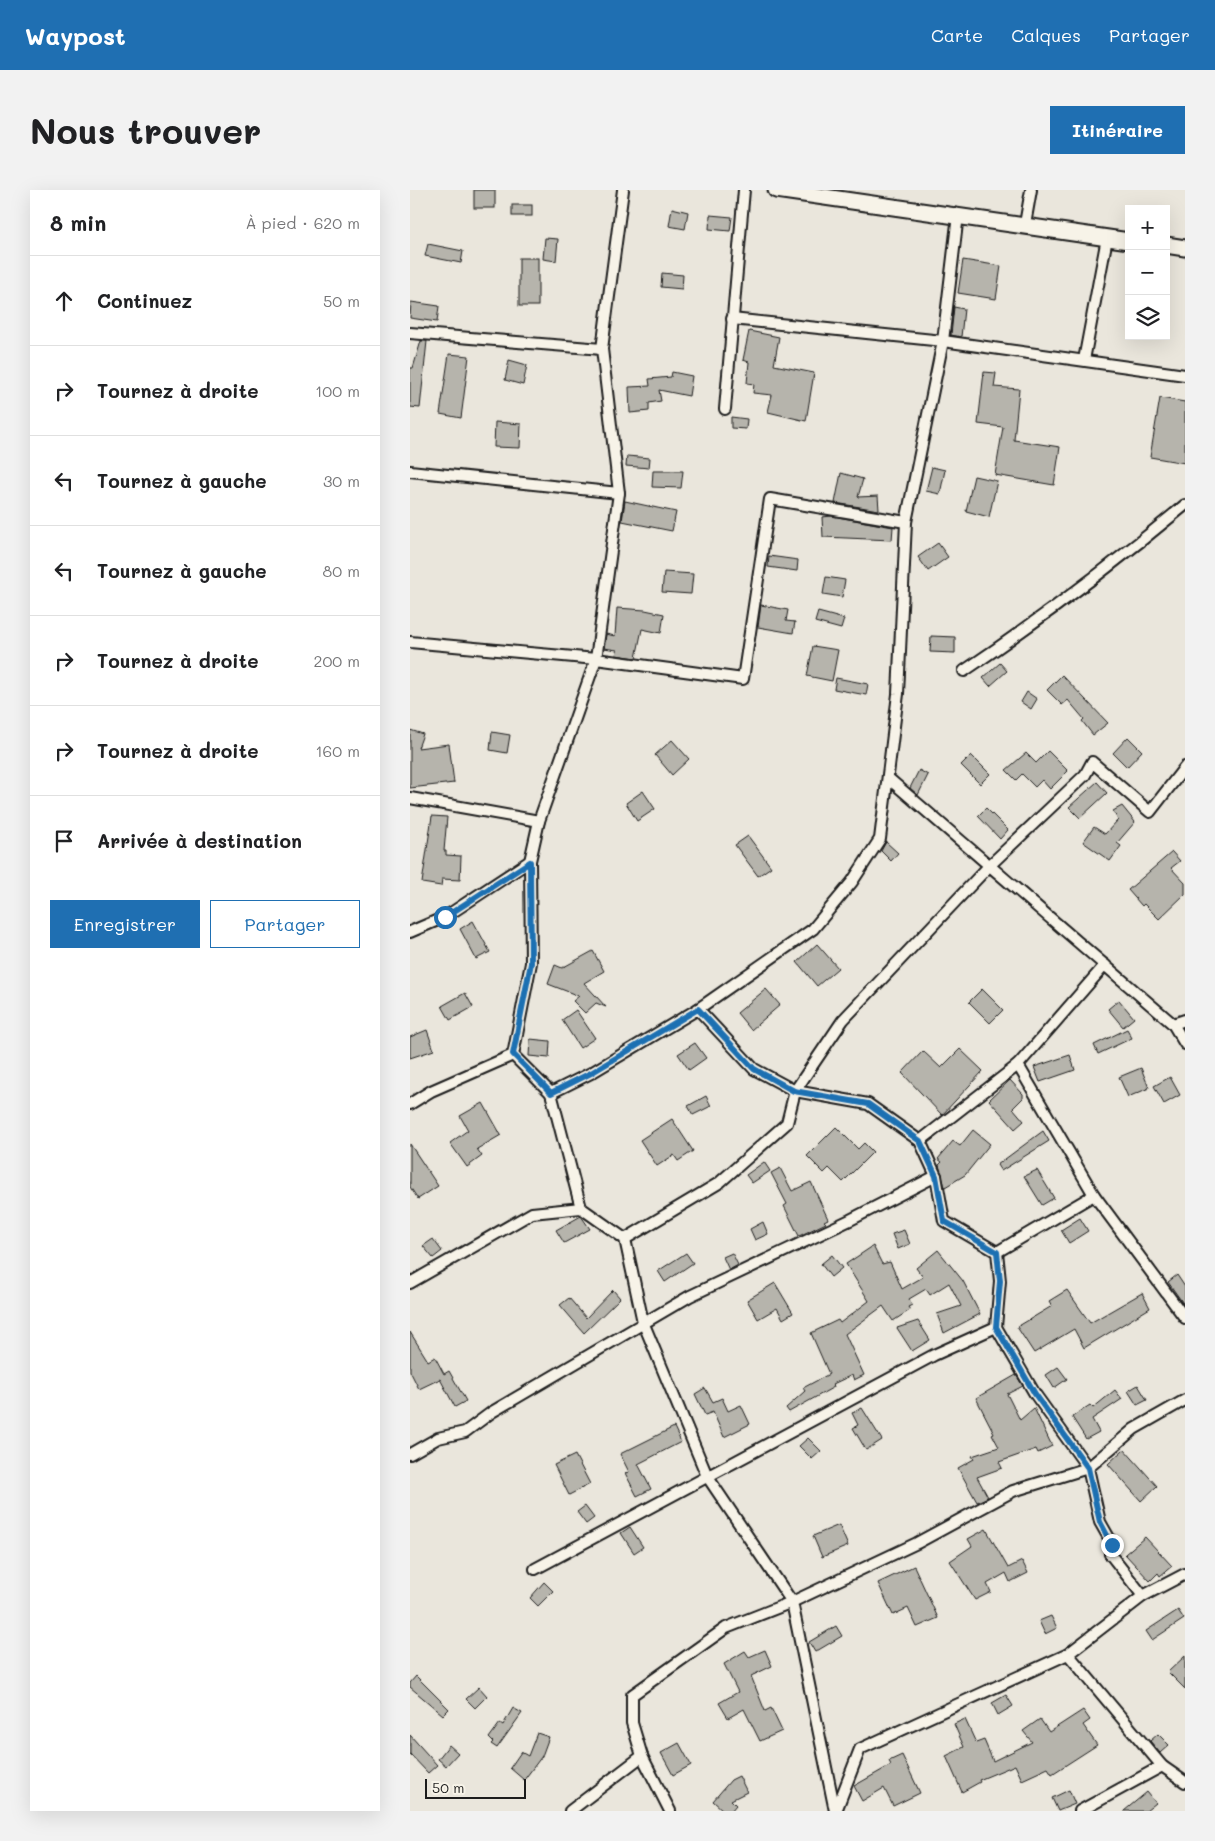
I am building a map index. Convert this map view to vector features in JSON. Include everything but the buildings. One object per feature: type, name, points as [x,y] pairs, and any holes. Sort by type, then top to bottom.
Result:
[{"type":"main road","points":[[776,190],[1026,224],[1125,240]]},
{"type":"main road","points":[[1170,246],[1185,248]]},
{"type":"street","points":[[513,1054],[531,963],[530,862],[539,821],[596,659],[619,493],[602,350],[623,190]]},
{"type":"street","points":[[725,409],[744,190]]},
{"type":"street","points":[[1026,224],[1031,190]]},
{"type":"street","points":[[551,1093],[591,1073],[698,1009],[813,929],[852,882],[880,839],[898,694],[906,522],[943,342],[958,215]]},
{"type":"street","points":[[1084,360],[1107,238]]},
{"type":"street","points":[[732,319],[943,342],[1185,375]]},
{"type":"street","points":[[410,333],[602,350]]},
{"type":"street","points":[[410,470],[619,493]]},
{"type":"street","points":[[410,642],[596,659],[743,679],[770,499],[906,522]]},
{"type":"street","points":[[964,671],[1044,616],[1115,563],[1185,505]]},
{"type":"street","points":[[625,1239],[719,1182],[787,1123],[794,1091],[843,1020],[989,866],[1085,775],[1092,762],[1150,812],[1185,767]]},
{"type":"street","points":[[888,778],[1173,1024],[1185,1044]]},
{"type":"street","points":[[410,798],[539,821]]},
{"type":"street","points":[[410,932],[445,917],[530,862]]},
{"type":"street","points":[[920,1141],[1018,1065],[1105,965]]},
{"type":"street","points":[[698,1009],[754,1069],[794,1091],[868,1104],[920,1141],[936,1176],[944,1221],[997,1252]]},
{"type":"street","points":[[1173,1024],[1185,1020]]},
{"type":"street","points":[[513,1054],[551,1093],[581,1208],[625,1239],[643,1322],[707,1476],[792,1602],[835,1811]]},
{"type":"street","points":[[410,1104],[431,1091],[513,1054]]},
{"type":"street","points":[[1018,1065],[1094,1196],[1185,1318]]},
{"type":"street","points":[[410,1454],[438,1438],[464,1432],[492,1412],[690,1296],[850,1220],[936,1176]]},
{"type":"street","points":[[997,1252],[1094,1196]]},
{"type":"street","points":[[410,1283],[532,1213],[581,1208]]},
{"type":"street","points":[[997,1252],[1000,1281],[996,1327],[1035,1394],[1088,1468],[1100,1522],[1112,1545],[1110,1554],[1143,1596]]},
{"type":"street","points":[[535,1569],[934,1355],[996,1327]]},
{"type":"street","points":[[670,1811],[642,1756],[632,1723],[632,1695],[726,1628],[792,1602],[918,1543],[1013,1491],[1088,1468],[1134,1429],[1185,1400]]},
{"type":"street","points":[[835,1811],[860,1749],[1068,1654],[1143,1596],[1184,1576]]},
{"type":"street","points":[[1068,1654],[1162,1766],[1185,1782]]},
{"type":"street","points":[[570,1811],[642,1756]]},
{"type":"street","points":[[1080,1811],[1162,1766]]},
{"type":"route","points":[[445,917],[530,862],[531,963],[513,1054],[551,1093],[591,1073],[698,1009],[754,1069],[794,1091],[868,1104],[920,1141],[936,1176],[944,1221],[997,1252],[1000,1281],[996,1327],[1035,1394],[1088,1468],[1100,1522],[1112,1545]]}]
